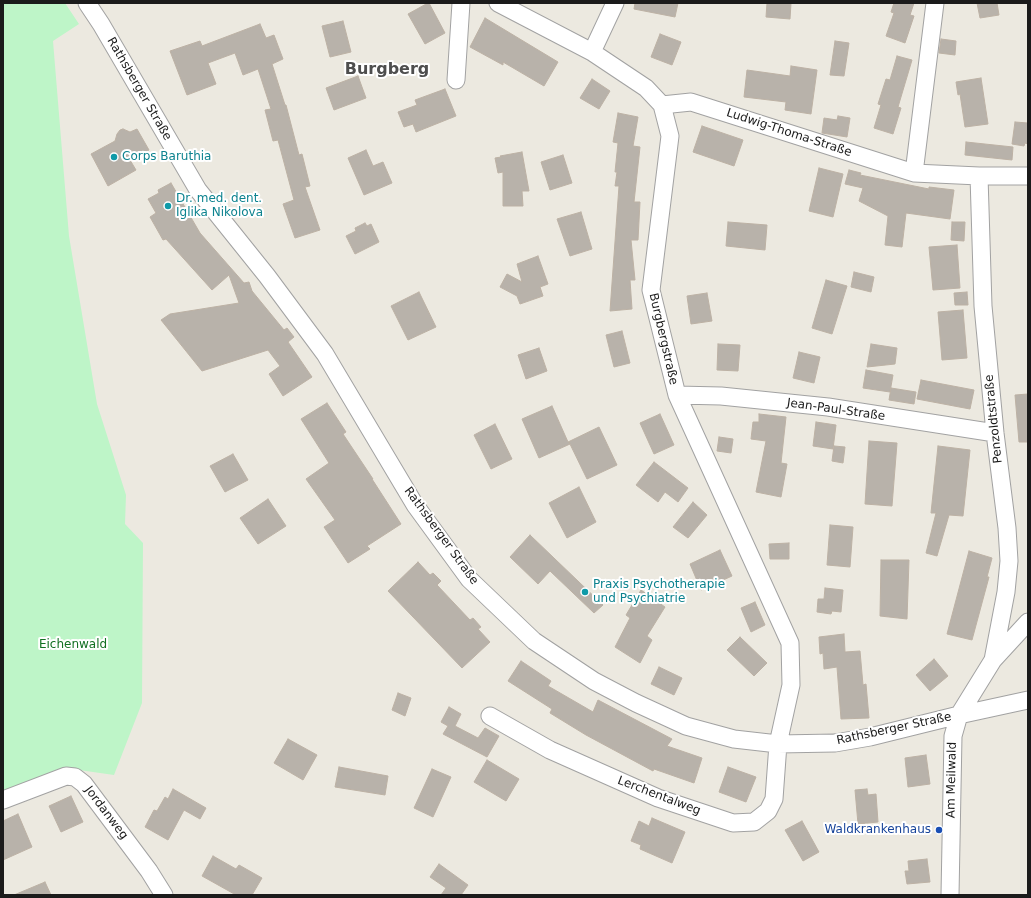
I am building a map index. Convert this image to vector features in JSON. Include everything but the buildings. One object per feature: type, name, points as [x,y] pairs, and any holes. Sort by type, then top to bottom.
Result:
[{"type":"street","name":"Rathsberger Straße","points":[[87,3],[101,24],[198,190],[267,276],[325,354],[415,505],[469,579],[534,641],[594,681],[636,703],[686,726],[734,739],[778,744],[835,743],[870,737],[1028,700]]},
{"type":"street","points":[[456,80],[461,3]]},
{"type":"street","points":[[498,3],[592,52],[646,88],[662,104]]},
{"type":"street","points":[[592,52],[615,3]]},
{"type":"street","points":[[914,173],[935,3]]},
{"type":"street","name":"Ludwig-Thoma-Straße","points":[[662,104],[691,102],[914,173],[979,176],[1028,176]]},
{"type":"street","name":"Burgbergstraße","points":[[662,104],[670,136],[651,290],[677,395],[790,643],[791,685],[778,744]]},
{"type":"street","name":"Penzoldtstraße","points":[[979,176],[983,306],[995,432],[1007,528],[1009,561],[1006,592],[993,660]]},
{"type":"street","name":"Jean-Paul-Straße","points":[[677,395],[721,396],[828,407],[995,432]]},
{"type":"street","points":[[993,660],[1028,622]]},
{"type":"street","name":"Am Meilwald","points":[[950,895],[953,736],[959,715],[993,660]]},
{"type":"street","name":"Lerchentalweg","points":[[490,716],[550,750],[650,794],[733,823],[754,822],[768,811],[774,799],[778,744]]},
{"type":"street","name":"Jordanweg","points":[[3,800],[66,776],[76,777],[84,784],[149,871],[164,895]]},
{"type":"green space","name":"Eichenwald","points":[[3,3],[65,3],[79,24],[53,41],[69,236],[97,404],[126,495],[125,524],[143,543],[142,703],[114,775],[79,770],[54,772],[3,794]]},
{"type":"place","name":"Corps Baruthia","points":[[114,157]]},
{"type":"place","name":"Dr. med. dent. Iglika Nikolova","points":[[168,206]]},
{"type":"place","name":"Praxis Psychotherapie und Psychiatrie","points":[[585,592]]},
{"type":"place","name":"Waldkrankenhaus","points":[[939,830]]},
{"type":"district","name":"Burgberg","points":[[387,70]]}]
